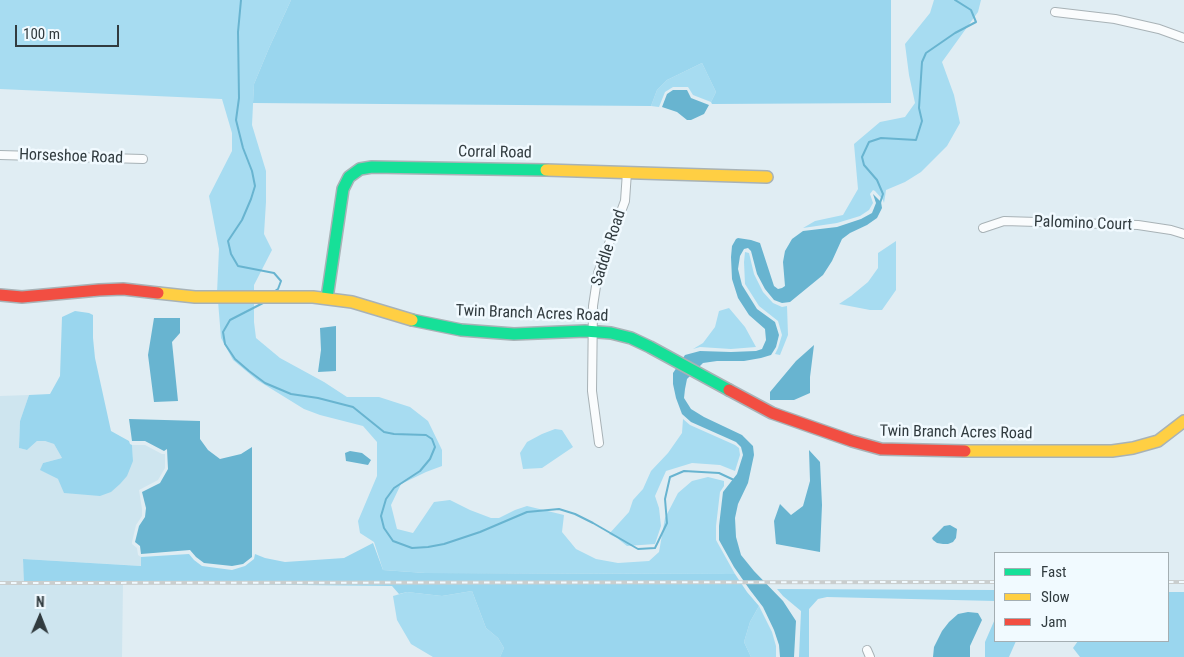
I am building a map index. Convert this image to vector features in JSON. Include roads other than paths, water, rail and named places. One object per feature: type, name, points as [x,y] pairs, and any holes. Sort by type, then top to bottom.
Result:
[{"type":"street","points":[[1055,12],[1115,19],[1184,38]]},
{"type":"street","name":"Horseshoe Road","points":[[0,155],[143,159]]},
{"type":"street","name":"Corral Road","points":[[327,298],[343,188],[350,176],[360,169],[372,167],[627,172],[767,177]]},
{"type":"street","name":"Saddle Road","points":[[599,443],[592,391],[593,306],[598,273],[625,201],[627,172]]},
{"type":"street","name":"Palomino Court","points":[[983,228],[1004,221],[1138,225],[1184,234]]},
{"type":"street","name":"Twin Branch Acres Road","points":[[0,295],[38,296],[98,290],[123,290],[195,297],[298,296],[352,302],[418,322],[461,330],[528,334],[592,331],[611,333],[631,338],[772,413],[881,449],[935,451],[1112,451],[1133,448],[1158,441],[1184,422]]},
{"type":"waterway","points":[[241,0],[238,32],[239,98],[236,120],[255,186],[242,220],[228,241],[231,254],[238,266],[274,273],[281,281],[278,289],[275,291]]},
{"type":"waterway","points":[[880,203],[883,194],[877,180],[864,165],[862,157],[869,142],[881,138],[916,140],[922,121],[919,108],[922,62],[926,53],[955,33],[976,22],[971,10],[955,0]]},
{"type":"waterway","points":[[263,303],[230,320],[223,332],[225,344],[235,359],[249,371],[265,383],[291,394],[318,398],[353,407],[384,432],[426,435],[432,439],[435,447],[430,459],[420,471],[394,488],[386,499],[381,516],[384,528],[393,541],[412,548],[444,544],[480,532],[527,512],[559,509],[593,523],[638,549],[655,548],[667,523],[665,499],[670,477],[684,471],[719,473],[734,480]]},
{"type":"railway","points":[[0,583],[994,582]]},
{"type":"railway","points":[[1169,582],[1184,582]]}]
